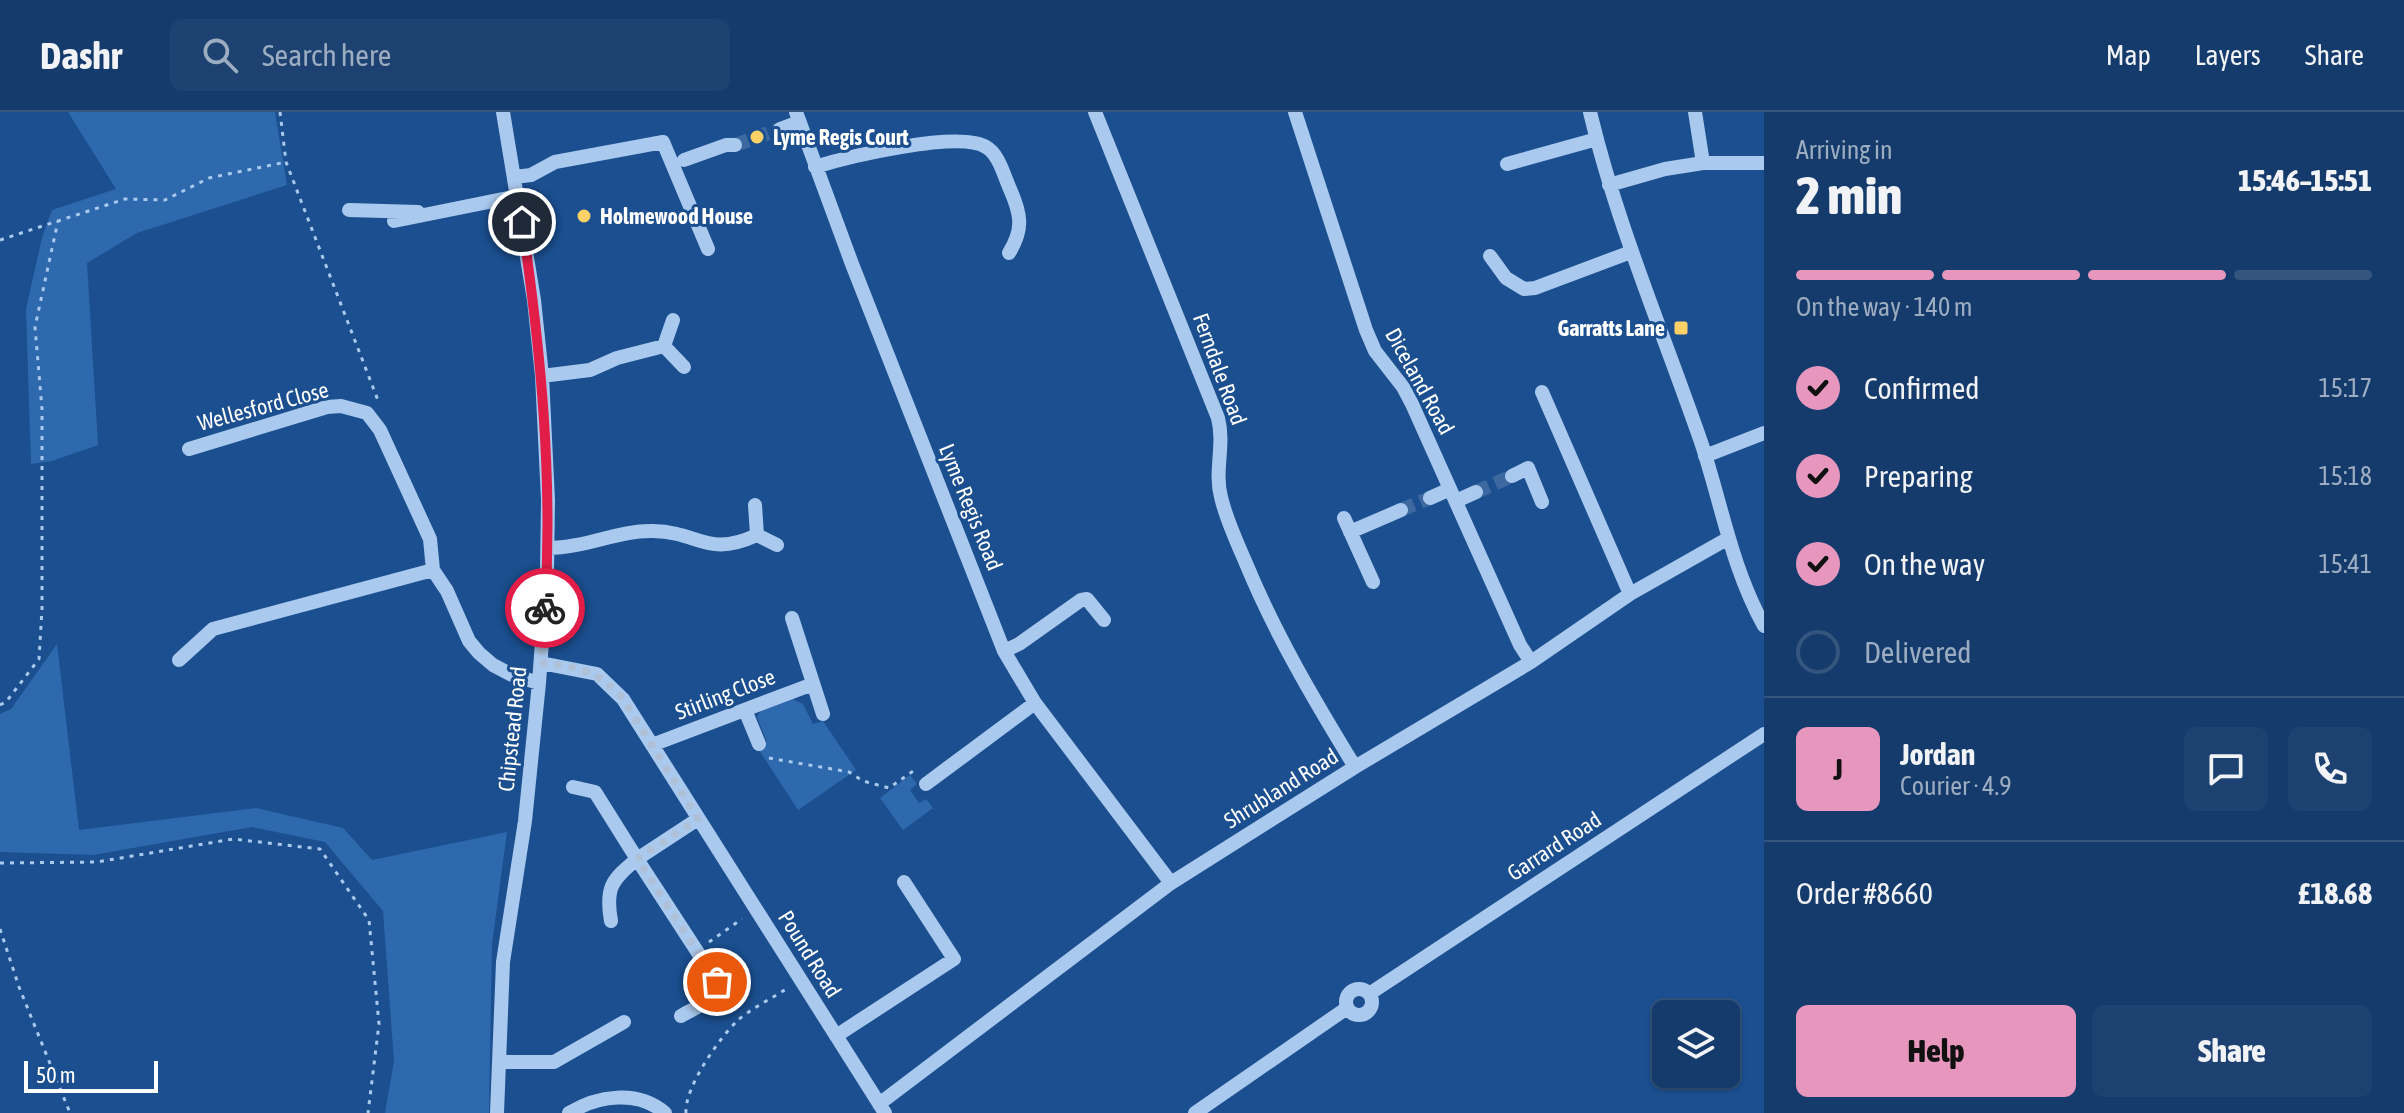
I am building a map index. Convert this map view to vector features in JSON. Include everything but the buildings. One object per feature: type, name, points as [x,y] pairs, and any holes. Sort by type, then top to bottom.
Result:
[{"type":"street","name":"Chipstead Road","points":[[497,1113],[503,962],[525,821],[541,663],[548,548],[548,461],[542,376],[518,196],[503,112]]},
{"type":"street","name":"Ferndale Road","points":[[1095,112],[1218,418],[1223,442],[1220,494],[1237,541],[1262,603],[1288,655],[1355,767]]},
{"type":"street","name":"Diceland Road","points":[[1295,112],[1366,330],[1383,364],[1403,387],[1412,404],[1520,645],[1531,662]]},
{"type":"street","points":[[1590,112],[1631,252],[1705,456],[1727,539],[1764,626]]},
{"type":"street","points":[[1695,112],[1703,163]]},
{"type":"street","points":[[780,129],[798,117]]},
{"type":"street","name":"Lyme Regis Road","points":[[798,117],[1004,651],[1035,703],[1171,883]]},
{"type":"street","points":[[1507,164],[1597,139]]},
{"type":"street","points":[[815,167],[878,152],[950,141],[975,141],[990,149],[1017,204],[1020,220],[1018,239],[1009,253]]},
{"type":"street","points":[[515,177],[531,175],[555,162],[663,142],[708,249]]},
{"type":"street","points":[[684,160],[726,145],[735,145]]},
{"type":"street","points":[[1609,185],[1665,169],[1703,163],[1764,163]]},
{"type":"street","points":[[394,221],[518,196]]},
{"type":"street","points":[[349,210],[411,209],[426,214]]},
{"type":"street","points":[[1490,256],[1506,278],[1524,289],[1535,288],[1631,252]]},
{"type":"street","points":[[664,346],[673,320]]},
{"type":"street","points":[[542,376],[590,370],[617,358],[664,346]]},
{"type":"street","points":[[664,346],[684,367]]},
{"type":"street","points":[[1542,392],[1630,594]]},
{"type":"street","name":"Wellesford Close","points":[[189,449],[327,407],[341,406],[367,413],[380,430]]},
{"type":"street","points":[[380,430],[430,539],[433,570],[447,591],[469,641],[479,653],[502,670],[539,683]]},
{"type":"street","points":[[1705,456],[1764,433]]},
{"type":"street","points":[[1512,476],[1528,468],[1542,502]]},
{"type":"street","points":[[1430,498],[1476,492]]},
{"type":"street","points":[[755,505],[757,535]]},
{"type":"street","points":[[1373,582],[1347,525],[1401,510]]},
{"type":"street","points":[[548,548],[567,548],[630,532],[672,532],[717,546],[736,544],[757,535],[777,545]]},
{"type":"street","name":"Shrubland Road","points":[[882,1109],[1171,883],[1355,767],[1531,662],[1630,594],[1727,539]]},
{"type":"street","points":[[179,660],[213,629],[433,570]]},
{"type":"street","points":[[1004,651],[1019,644],[1081,600],[1087,599],[1104,620]]},
{"type":"street","points":[[792,618],[823,714]]},
{"type":"street","name":"Pound Road","points":[[541,663],[597,674],[623,699],[882,1109]]},
{"type":"street","name":"Stirling Close","points":[[652,745],[813,684]]},
{"type":"street","points":[[926,784],[1035,703]]},
{"type":"street","points":[[745,710],[759,744]]},
{"type":"street","name":"Garrard Road","points":[[1195,1113],[1347,1008],[1349,994],[1355,990],[1369,994],[1764,734]]},
{"type":"street","points":[[573,787],[595,792],[717,982],[717,991],[712,997],[681,1016]]},
{"type":"street","points":[[611,921],[608,902],[613,880],[637,859],[698,819]]},
{"type":"street","points":[[836,1036],[954,959],[904,882]]},
{"type":"street","points":[[499,1062],[554,1062],[624,1022]]},
{"type":"street","points":[[569,1113],[590,1101],[621,1098],[638,1099],[665,1113]]},
{"type":"path","points":[[280,112],[286,162],[380,405],[380,430]]},
{"type":"path","points":[[0,240],[125,199],[165,200],[209,178],[286,162]]},
{"type":"path","points":[[0,705],[6,702],[39,659],[42,409],[35,327],[58,221]]},
{"type":"path","points":[[759,744],[768,758],[849,772],[863,781],[889,788],[916,769],[926,784]]},
{"type":"path","points":[[0,863],[97,862],[233,839],[320,849],[369,920],[379,1024],[368,1113]]},
{"type":"path","points":[[696,951],[755,909]]},
{"type":"path","points":[[0,929],[19,987],[70,1113]]},
{"type":"path","points":[[686,1113],[690,1090],[725,1035],[739,1020],[799,980]]},
{"type":"shaded area","points":[[68,112],[275,112],[287,185],[137,233],[87,263],[98,445],[52,461],[31,464],[26,309],[42,238],[52,210],[116,189]]},
{"type":"shaded area","points":[[57,644],[79,830],[256,808],[343,828],[372,860],[507,832],[492,944],[489,1113],[385,1113],[394,1061],[383,911],[325,842],[252,827],[93,855],[0,852],[0,714],[11,709]]},
{"type":"shaded area","points":[[793,699],[803,704],[813,724],[823,721],[856,770],[798,810],[757,747],[767,742],[757,717],[761,711]]},
{"type":"shaded area","points":[[910,775],[917,784],[910,790],[919,803],[926,799],[933,808],[903,830],[880,798]]},
{"type":"tunnel","points":[[735,145],[780,129]]},
{"type":"tunnel","points":[[1476,492],[1512,476]]},
{"type":"tunnel","points":[[1401,510],[1430,498]]},
{"type":"way so far","points":[[545,608],[541,663],[583,669],[597,674],[611,686],[623,699],[698,819],[637,859],[717,982]]},
{"type":"place","name":"Lyme Regis Court","points":[[757,137]]},
{"type":"place","name":"Holmewood House","points":[[584,216]]},
{"type":"place","name":"Garratts Lane","points":[[1681,328]]},
{"type":"route","points":[[522,222],[534,300],[548,461],[545,608]]}]
